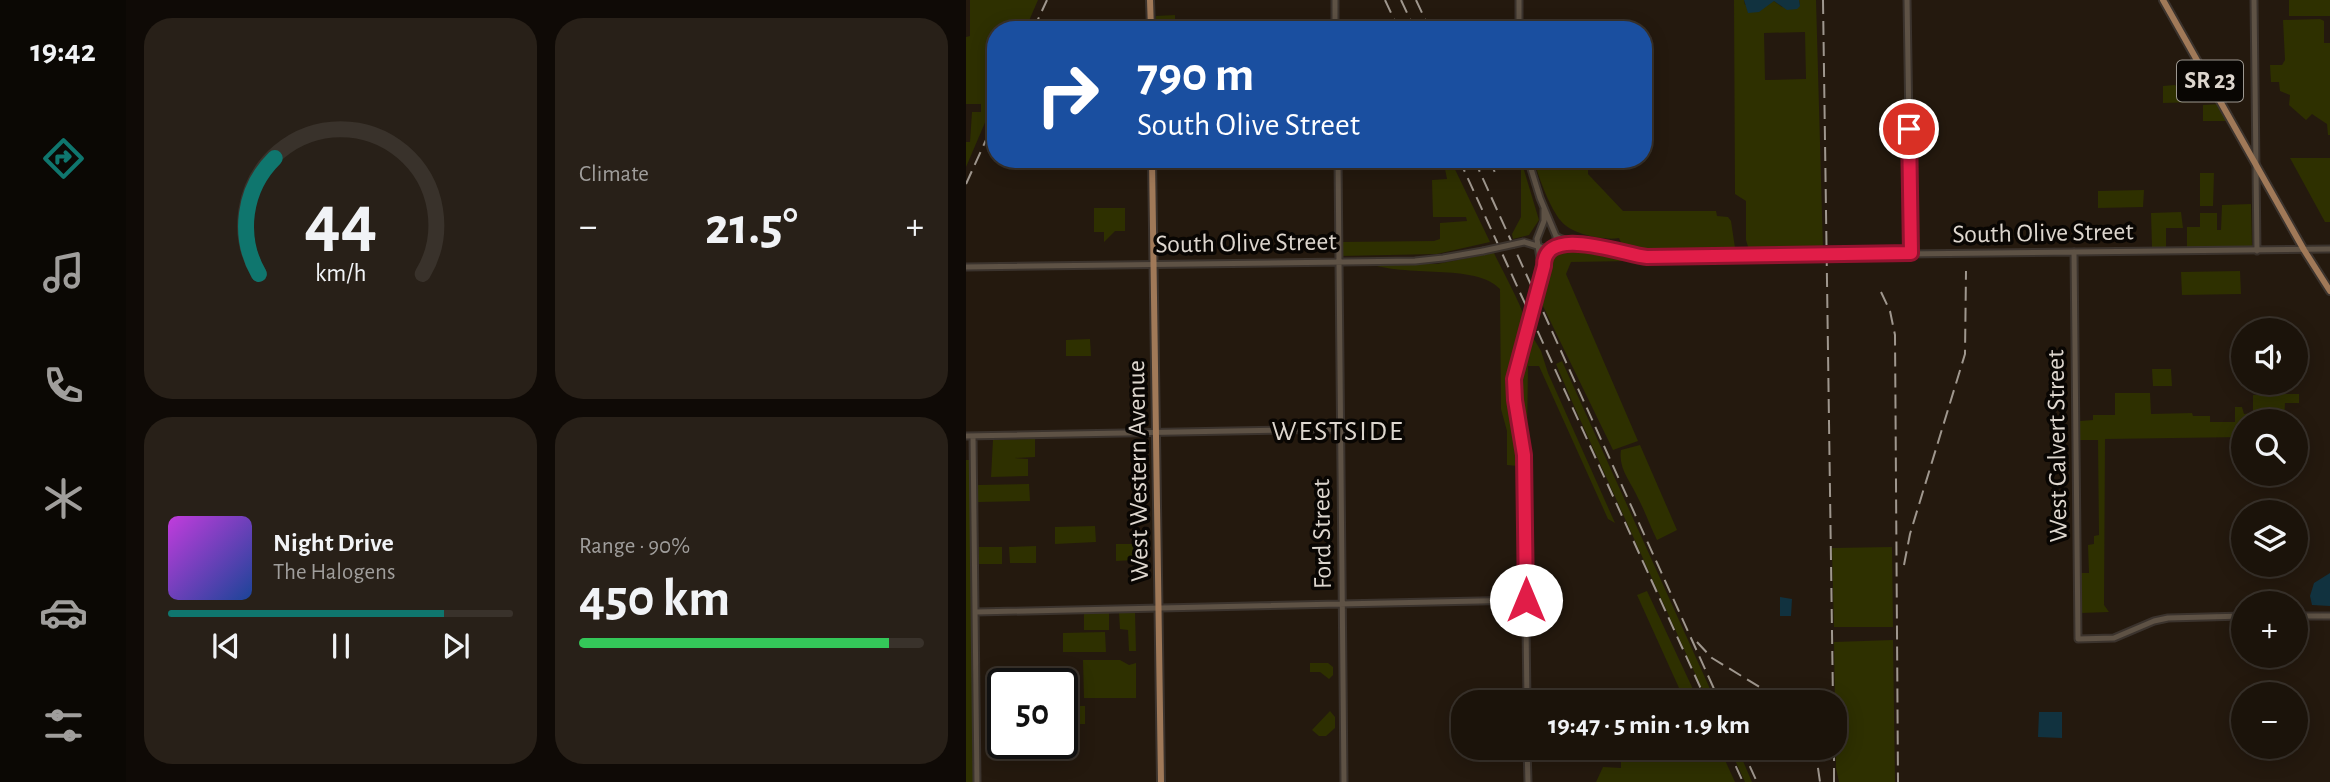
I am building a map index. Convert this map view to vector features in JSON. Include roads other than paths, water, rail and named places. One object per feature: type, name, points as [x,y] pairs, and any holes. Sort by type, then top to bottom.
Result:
[{"type":"main road","points":[[1150,0],[1150,21]]},
{"type":"main road","name":"SR 23","points":[[2163,0],[2330,292]]},
{"type":"main road","name":"West Western Avenue","points":[[1152,168],[1161,782]]},
{"type":"street","points":[[1335,0],[1335,21]]},
{"type":"street","points":[[1519,0],[1519,21]]},
{"type":"street","points":[[1908,0],[1911,253]]},
{"type":"street","points":[[2254,0],[2257,251]]},
{"type":"street","name":"Ford Street","points":[[1338,168],[1344,782]]},
{"type":"street","points":[[1527,690],[1524,455],[1514,388],[1515,371],[1544,258],[1555,235],[1531,168]]},
{"type":"street","points":[[1542,272],[1538,245],[1544,209]]},
{"type":"street","name":"South Olive Street","points":[[966,267],[1435,260],[1524,242],[1546,230],[1573,243]]},
{"type":"street","name":"South Olive Street","points":[[1524,242],[1551,248],[1573,243],[1595,245],[1647,257],[2330,250]]},
{"type":"street","name":"West Calvert Street","points":[[2074,252],[2078,639],[2114,638],[2168,618],[2231,617]]},
{"type":"street","points":[[966,436],[1341,429]]},
{"type":"street","points":[[974,436],[977,782]]},
{"type":"street","points":[[976,612],[1526,600]]},
{"type":"street","points":[[2308,616],[2330,615]]},
{"type":"street","points":[[1527,760],[1528,782]]},
{"type":"water","points":[[1744,0],[1799,0],[1800,6],[1787,10],[1774,1],[1759,12],[1748,13]]},
{"type":"water","points":[[2330,573],[2330,606],[2312,605],[2310,596],[2314,583]]},
{"type":"water","points":[[1780,597],[1792,599],[1791,616],[1780,616]]},
{"type":"water","points":[[2039,712],[2062,712],[2062,738],[2038,737]]},
{"type":"railway","points":[[1037,21],[1047,0]]},
{"type":"railway","points":[[1385,0],[1395,21]]},
{"type":"railway","points":[[1401,0],[1411,21]]},
{"type":"railway","points":[[1416,0],[1426,21]]},
{"type":"railway","points":[[1823,0],[1833,690]]},
{"type":"railway","points":[[966,184],[987,138]]},
{"type":"railway","points":[[1463,168],[1702,690]]},
{"type":"railway","points":[[1478,168],[1715,690]]},
{"type":"railway","points":[[1493,168],[1497,177]]},
{"type":"railway","points":[[1904,565],[1910,534],[1965,354],[1966,271]]},
{"type":"railway","points":[[1881,292],[1890,311],[1895,335],[1898,782]]},
{"type":"railway","points":[[1697,642],[1712,658],[1764,690]]},
{"type":"railway","points":[[1733,760],[1743,782]]},
{"type":"railway","points":[[1747,760],[1757,782]]},
{"type":"railway","points":[[1817,760],[1820,782]]},
{"type":"railway","points":[[1834,760],[1834,782]]},
{"type":"district","name":"WESTSIDE","points":[[1338,432]]}]
